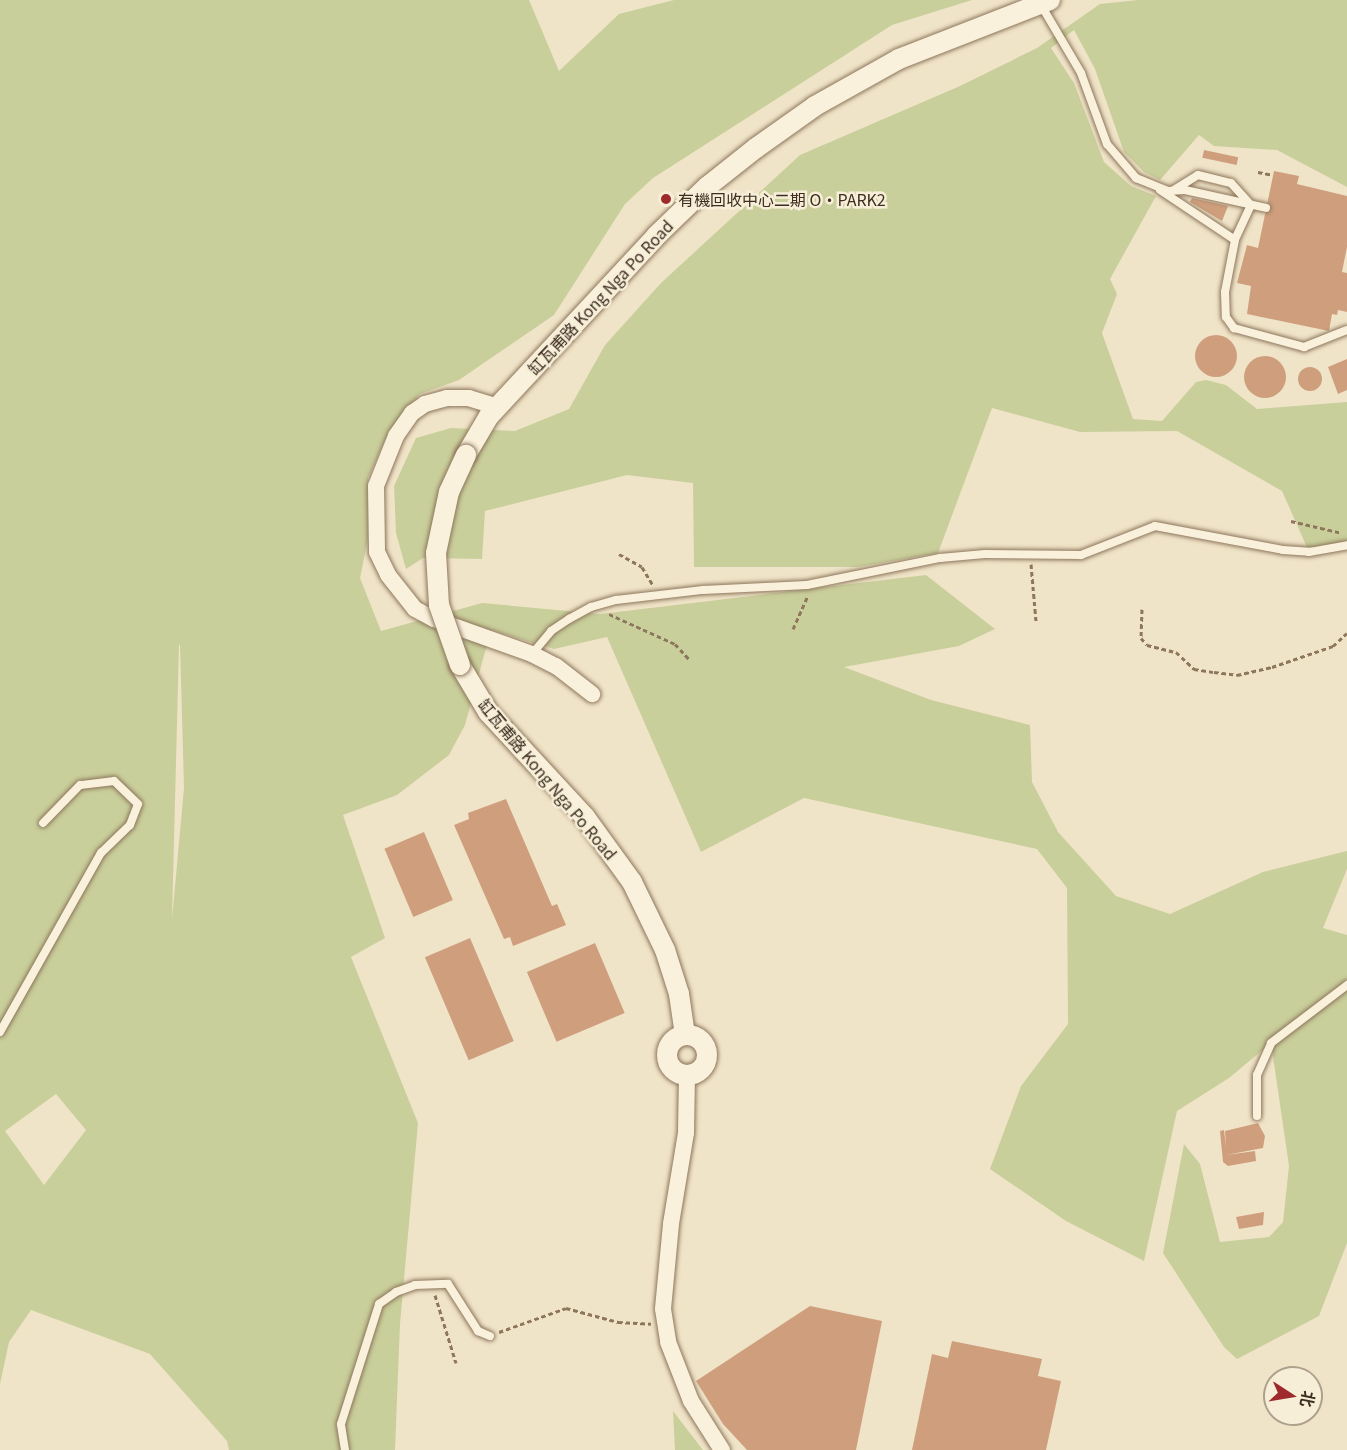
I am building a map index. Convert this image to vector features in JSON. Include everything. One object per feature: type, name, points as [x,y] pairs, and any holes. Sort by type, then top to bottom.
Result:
[{"type":"street","name":"缸瓦甫路 Kong Nga Po Road","points":[[685,1035],[679,994],[665,950],[632,882],[585,817],[488,712],[460,665],[439,605],[436,553],[449,492],[466,455],[498,407],[656,236],[708,186],[815,106],[899,59],[962,32],[1045,2]]},
{"type":"street","points":[[498,407],[469,398],[447,398],[425,404],[412,413],[396,436],[376,486],[377,552],[388,575],[415,609],[434,619],[532,654],[556,666],[592,694]]},
{"type":"street","points":[[685,1035],[700,1040],[707,1051],[701,1070],[687,1075],[673,1070],[668,1059],[672,1042],[685,1035]]},
{"type":"street","points":[[687,1075],[686,1133],[671,1224],[664,1292],[665,1325],[691,1401],[722,1450]]},
{"type":"lane","points":[[1045,2],[1081,73],[1107,144],[1136,178],[1157,188],[1235,240]]},
{"type":"lane","points":[[1174,190],[1198,175],[1231,183],[1251,204]]},
{"type":"lane","points":[[1157,188],[1266,208]]},
{"type":"lane","points":[[1251,204],[1235,240],[1223,307],[1234,328],[1304,347],[1347,330]]},
{"type":"lane","points":[[532,654],[551,631],[591,607],[655,596],[807,585],[939,558],[985,554],[1081,555],[1155,526],[1283,550],[1309,552],[1347,545]]},
{"type":"lane","points":[[0,1032],[101,853],[130,825],[138,804],[114,781],[80,785],[43,823]]},
{"type":"lane","points":[[1257,1116],[1257,1075],[1271,1043],[1347,986]]},
{"type":"lane","points":[[345,1450],[341,1424],[379,1304],[396,1292],[448,1284],[478,1331],[490,1336]]},
{"type":"path","points":[[1258,172],[1273,175]]},
{"type":"path","points":[[1291,521],[1347,533]]},
{"type":"path","points":[[619,554],[642,567],[652,579],[655,596]]},
{"type":"path","points":[[1031,573],[1036,621]]},
{"type":"path","points":[[793,629],[809,593]]},
{"type":"path","points":[[591,607],[647,628],[675,644],[689,659]]},
{"type":"path","points":[[1142,609],[1142,638],[1147,645],[1176,652],[1194,669],[1237,675],[1272,667],[1333,646],[1347,633]]},
{"type":"path","points":[[431,1285],[456,1363]]},
{"type":"path","points":[[490,1336],[566,1308],[618,1322],[665,1325]]},
{"type":"green space","points":[[0,0],[529,0],[559,71],[619,14],[674,0],[972,0],[892,25],[653,178],[625,204],[554,315],[459,380],[420,394],[390,429],[368,478],[368,539],[360,578],[381,631],[482,603],[600,614],[926,575],[995,629],[959,646],[844,667],[931,700],[1030,725],[1032,782],[1058,832],[1116,896],[1170,914],[1263,872],[1347,851],[1347,869],[1323,928],[1347,935],[1347,1243],[1319,1316],[1237,1359],[1224,1347],[1163,1253],[1184,1144],[1200,1164],[1220,1242],[1269,1237],[1283,1222],[1289,1166],[1271,1043],[1229,1078],[1177,1111],[1144,1261],[1066,1221],[990,1169],[1021,1086],[1068,1024],[1067,888],[1037,849],[804,798],[701,852],[607,637],[554,649],[491,630],[465,725],[449,755],[397,795],[343,815],[385,938],[351,957],[418,1123],[400,1324],[395,1450],[229,1450],[227,1441],[150,1354],[31,1310],[9,1342],[0,1384]],"holes":[[[179,645],[184,788],[172,919]],[[56,1094],[86,1130],[44,1185],[5,1131]]]},
{"type":"green space","points":[[1138,0],[1347,0],[1347,187],[1277,150],[1214,146],[1199,135],[1160,180],[1144,172],[1124,152],[1095,69],[1074,30],[1051,48],[1074,83],[1104,162],[1131,186],[1156,196],[1110,279],[1117,294],[1102,333],[1133,419],[1162,421],[1196,382],[1206,380],[1226,385],[1257,409],[1347,402],[1347,542],[1309,552],[1282,491],[1177,431],[1080,432],[992,408],[938,553],[858,567],[694,567],[693,483],[627,475],[485,511],[482,559],[423,558],[406,569],[396,533],[394,486],[416,438],[451,428],[515,431],[569,409],[605,345],[661,283],[800,155],[960,86],[1037,48],[1100,4]]},
{"type":"green space","points":[[673,1411],[703,1450],[675,1450]]},
{"type":"building","points":[[1204,150],[1238,157],[1237,165],[1202,158]]},
{"type":"building","points":[[1274,171],[1299,176],[1297,184],[1347,196],[1347,247],[1342,272],[1347,273],[1347,312],[1338,310],[1337,315],[1332,314],[1329,331],[1247,314],[1251,286],[1237,283],[1247,245],[1258,248]]},
{"type":"building","points":[[1192,198],[1228,206],[1222,221],[1190,202]]},
{"type":"building","points":[[1216,335],[1231,341],[1237,356],[1231,371],[1216,377],[1201,371],[1195,356],[1201,341]]},
{"type":"building","points":[[1265,356],[1280,362],[1286,377],[1280,392],[1265,398],[1250,392],[1244,377],[1250,362]]},
{"type":"building","points":[[1347,359],[1347,390],[1338,394],[1328,367]]},
{"type":"building","points":[[1310,367],[1319,370],[1322,379],[1319,388],[1310,391],[1301,388],[1298,379],[1301,370]]},
{"type":"building","points":[[506,799],[552,906],[557,904],[566,925],[513,946],[510,937],[504,939],[454,825],[469,819],[468,813]]},
{"type":"building","points":[[424,832],[453,900],[413,917],[384,849]]},
{"type":"building","points":[[470,938],[514,1041],[469,1060],[425,957]]},
{"type":"building","points":[[595,943],[625,1013],[557,1042],[527,972]]},
{"type":"building","points":[[1258,1123],[1265,1136],[1263,1148],[1226,1155],[1255,1151],[1256,1161],[1228,1166],[1223,1162],[1220,1131],[1224,1130],[1226,1147],[1225,1131]]},
{"type":"building","points":[[1264,1212],[1263,1225],[1239,1229],[1236,1217]]},
{"type":"building","points":[[810,1306],[882,1321],[856,1450],[747,1450],[723,1424],[696,1381]]},
{"type":"building","points":[[952,1341],[1042,1359],[1038,1376],[1061,1381],[1046,1450],[912,1450],[932,1354],[948,1358]]},
{"type":"place","name":"有機回收中心二期 O·PARK2","points":[[666,199]]}]
